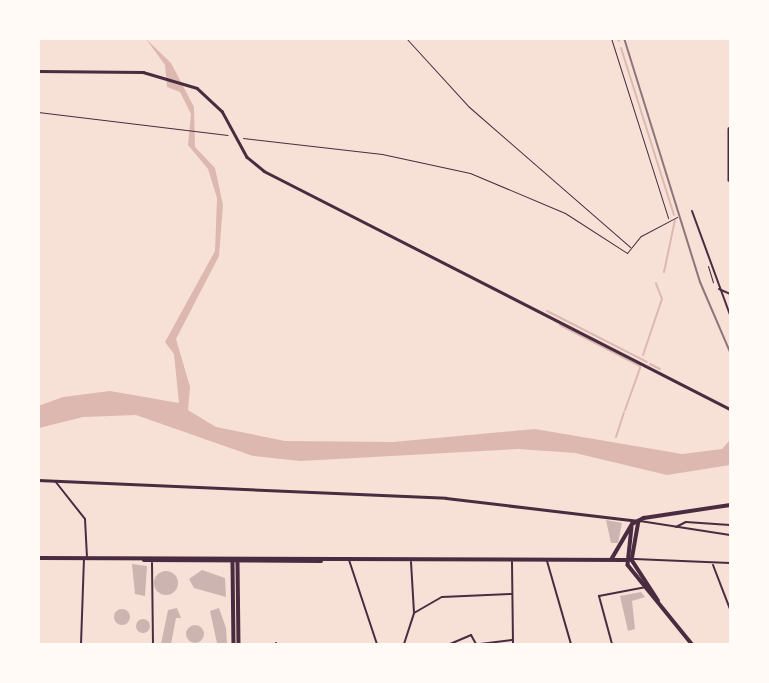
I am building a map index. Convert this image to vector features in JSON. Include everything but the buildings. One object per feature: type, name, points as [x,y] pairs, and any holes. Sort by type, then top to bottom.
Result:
[{"type":"main road","points":[[730,129],[730,180]]},
{"type":"main road","points":[[610,561],[621,552],[632,524],[730,505]]},
{"type":"main road","points":[[639,521],[632,559],[658,601]]},
{"type":"main road","points":[[632,524],[626,560],[692,645]]},
{"type":"main road","points":[[38,558],[235,562]]},
{"type":"main road","points":[[142,559],[152,563],[626,560]]},
{"type":"main road","points":[[235,562],[236,645]]},
{"type":"street","points":[[38,71],[164,76],[175,79],[216,103],[242,150],[264,171],[730,409]]},
{"type":"street","points":[[692,211],[718,289],[730,315]]},
{"type":"street","points":[[718,289],[730,294]]},
{"type":"street","points":[[38,480],[499,503],[730,536]]},
{"type":"street","points":[[54,480],[85,519],[81,645]]},
{"type":"street","points":[[676,528],[686,522],[730,525]]},
{"type":"street","points":[[349,560],[377,645]]},
{"type":"street","points":[[404,645],[414,613],[411,560]]},
{"type":"street","points":[[626,560],[730,563]]},
{"type":"street","points":[[512,561],[513,645]]},
{"type":"street","points":[[547,561],[571,645]]},
{"type":"street","points":[[712,562],[730,609]]},
{"type":"street","points":[[152,563],[153,645]]},
{"type":"street","points":[[612,645],[599,596],[650,586]]},
{"type":"street","points":[[414,613],[447,596],[512,594]]},
{"type":"street","points":[[450,645],[471,635],[478,645],[513,640]]},
{"type":"path","points":[[406,38],[468,106],[632,248]]},
{"type":"path","points":[[611,38],[670,219]]},
{"type":"path","points":[[38,112],[231,136]]},
{"type":"path","points":[[238,137],[382,154],[470,173],[546,203],[628,253],[658,225],[677,217]]},
{"type":"shaded area","points":[[146,39],[171,63],[194,107],[195,147],[215,168],[223,205],[219,256],[176,339],[190,387],[188,410],[216,427],[285,441],[393,442],[535,429],[682,454],[722,449],[730,440],[730,465],[667,475],[575,453],[518,449],[300,461],[253,456],[136,415],[83,417],[39,428],[38,406],[63,397],[110,391],[179,403],[174,354],[165,342],[215,251],[217,198],[208,169],[188,145],[191,114],[180,92],[167,87],[165,65]]},
{"type":"waterway","points":[[621,48],[674,215]]},
{"type":"waterway","points":[[664,272],[675,220]]},
{"type":"waterway","points":[[643,355],[662,299],[656,283]]},
{"type":"waterway","points":[[547,311],[647,362]]},
{"type":"waterway","points":[[560,325],[640,366]]},
{"type":"waterway","points":[[650,364],[660,369]]},
{"type":"waterway","points":[[625,410],[640,368]]},
{"type":"waterway","points":[[616,437],[624,412]]},
{"type":"railway","points":[[624,38],[700,282],[730,352]]}]
